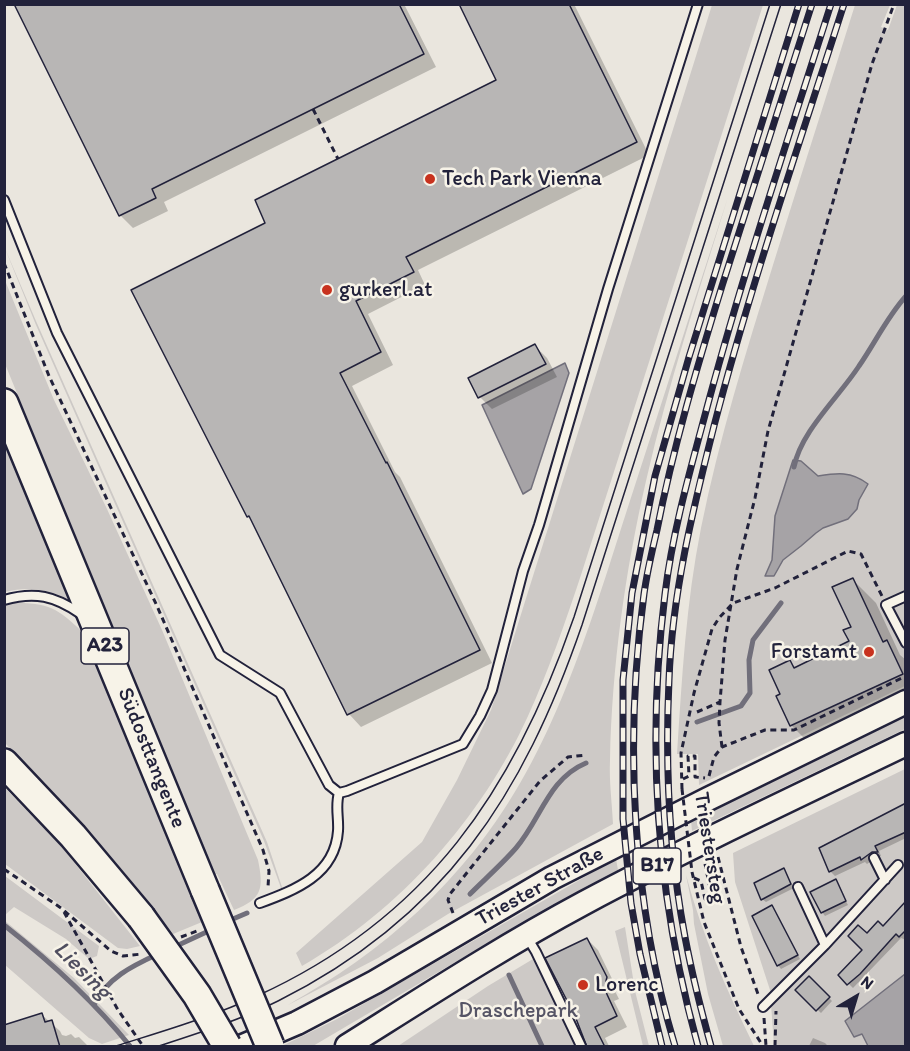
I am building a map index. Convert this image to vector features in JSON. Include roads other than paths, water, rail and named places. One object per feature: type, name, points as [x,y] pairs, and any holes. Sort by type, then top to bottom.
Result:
[{"type":"highway","name":"Südosttangente","points":[[4,403],[270,1047]]},
{"type":"highway","points":[[4,763],[73,836],[141,916],[197,995],[227,1047]]},
{"type":"main road","name":"Triester Straße","points":[[243,1047],[297,1023],[375,982],[552,878],[906,702]]},
{"type":"main road","name":"Triester Straße","points":[[347,1047],[526,936],[583,904],[710,838],[906,744]]},
{"type":"lane","points":[[339,793],[463,744],[492,690],[523,571],[539,525],[608,289],[698,4]]},
{"type":"lane","points":[[4,201],[57,333],[220,655],[280,693],[329,785],[339,793]]},
{"type":"lane","points":[[4,600],[23,594],[45,597],[67,604],[95,623]]},
{"type":"lane","points":[[906,596],[886,605],[906,643]]},
{"type":"lane","points":[[260,903],[312,880],[326,866],[335,847],[338,832],[337,800],[339,793]]},
{"type":"lane","points":[[874,858],[885,880]]},
{"type":"lane","points":[[763,1007],[825,945],[898,865]]},
{"type":"lane","points":[[798,887],[825,945]]},
{"type":"lane","points":[[526,936],[536,952],[581,1047]]},
{"type":"waterway","points":[[794,467],[804,440],[812,427],[851,378],[906,296]]},
{"type":"waterway","points":[[697,722],[741,706],[750,693],[749,660],[753,640],[781,603]]},
{"type":"waterway","points":[[470,894],[525,837],[554,789],[573,770],[586,763]]},
{"type":"waterway","points":[[226,922],[247,913]]},
{"type":"waterway","name":"Liesing","points":[[4,925],[71,982],[130,1046]]},
{"type":"waterway","points":[[172,948],[213,929]]},
{"type":"waterway","points":[[94,1005],[113,980],[130,968],[158,954]]},
{"type":"waterway","points":[[509,975],[542,1046]]},
{"type":"tram line","points":[[116,1046],[223,1011],[317,964],[370,928],[417,887],[457,842],[492,792],[523,738],[550,680],[574,617],[770,4]]},
{"type":"tram line","points":[[159,1046],[264,1008],[336,968],[387,931],[432,891],[470,846],[504,797],[533,744],[559,687],[582,625],[781,4]]},
{"type":"railway","points":[[662,1046],[640,954],[631,903],[623,819],[623,680],[632,593],[655,476],[689,357],[799,4]]},
{"type":"railway","points":[[675,1046],[649,936],[636,822],[634,707],[644,594],[670,469],[695,377],[812,4]]},
{"type":"railway","points":[[698,1046],[673,935],[659,822],[656,708],[665,594],[684,496],[723,350],[831,4]]},
{"type":"railway","points":[[711,1046],[685,937],[672,841],[668,776],[668,712],[674,616],[691,520],[728,373],[844,4]]},
{"type":"place","name":"Tech Park Vienna","points":[[430,179]]},
{"type":"place","name":"gurkerl.at","points":[[327,290]]},
{"type":"place","name":"Forstamt","points":[[869,652]]},
{"type":"place","name":"Lorenc","points":[[583,985]]},
{"type":"park label","name":"Draschepark","points":[[518,1011]]}]
